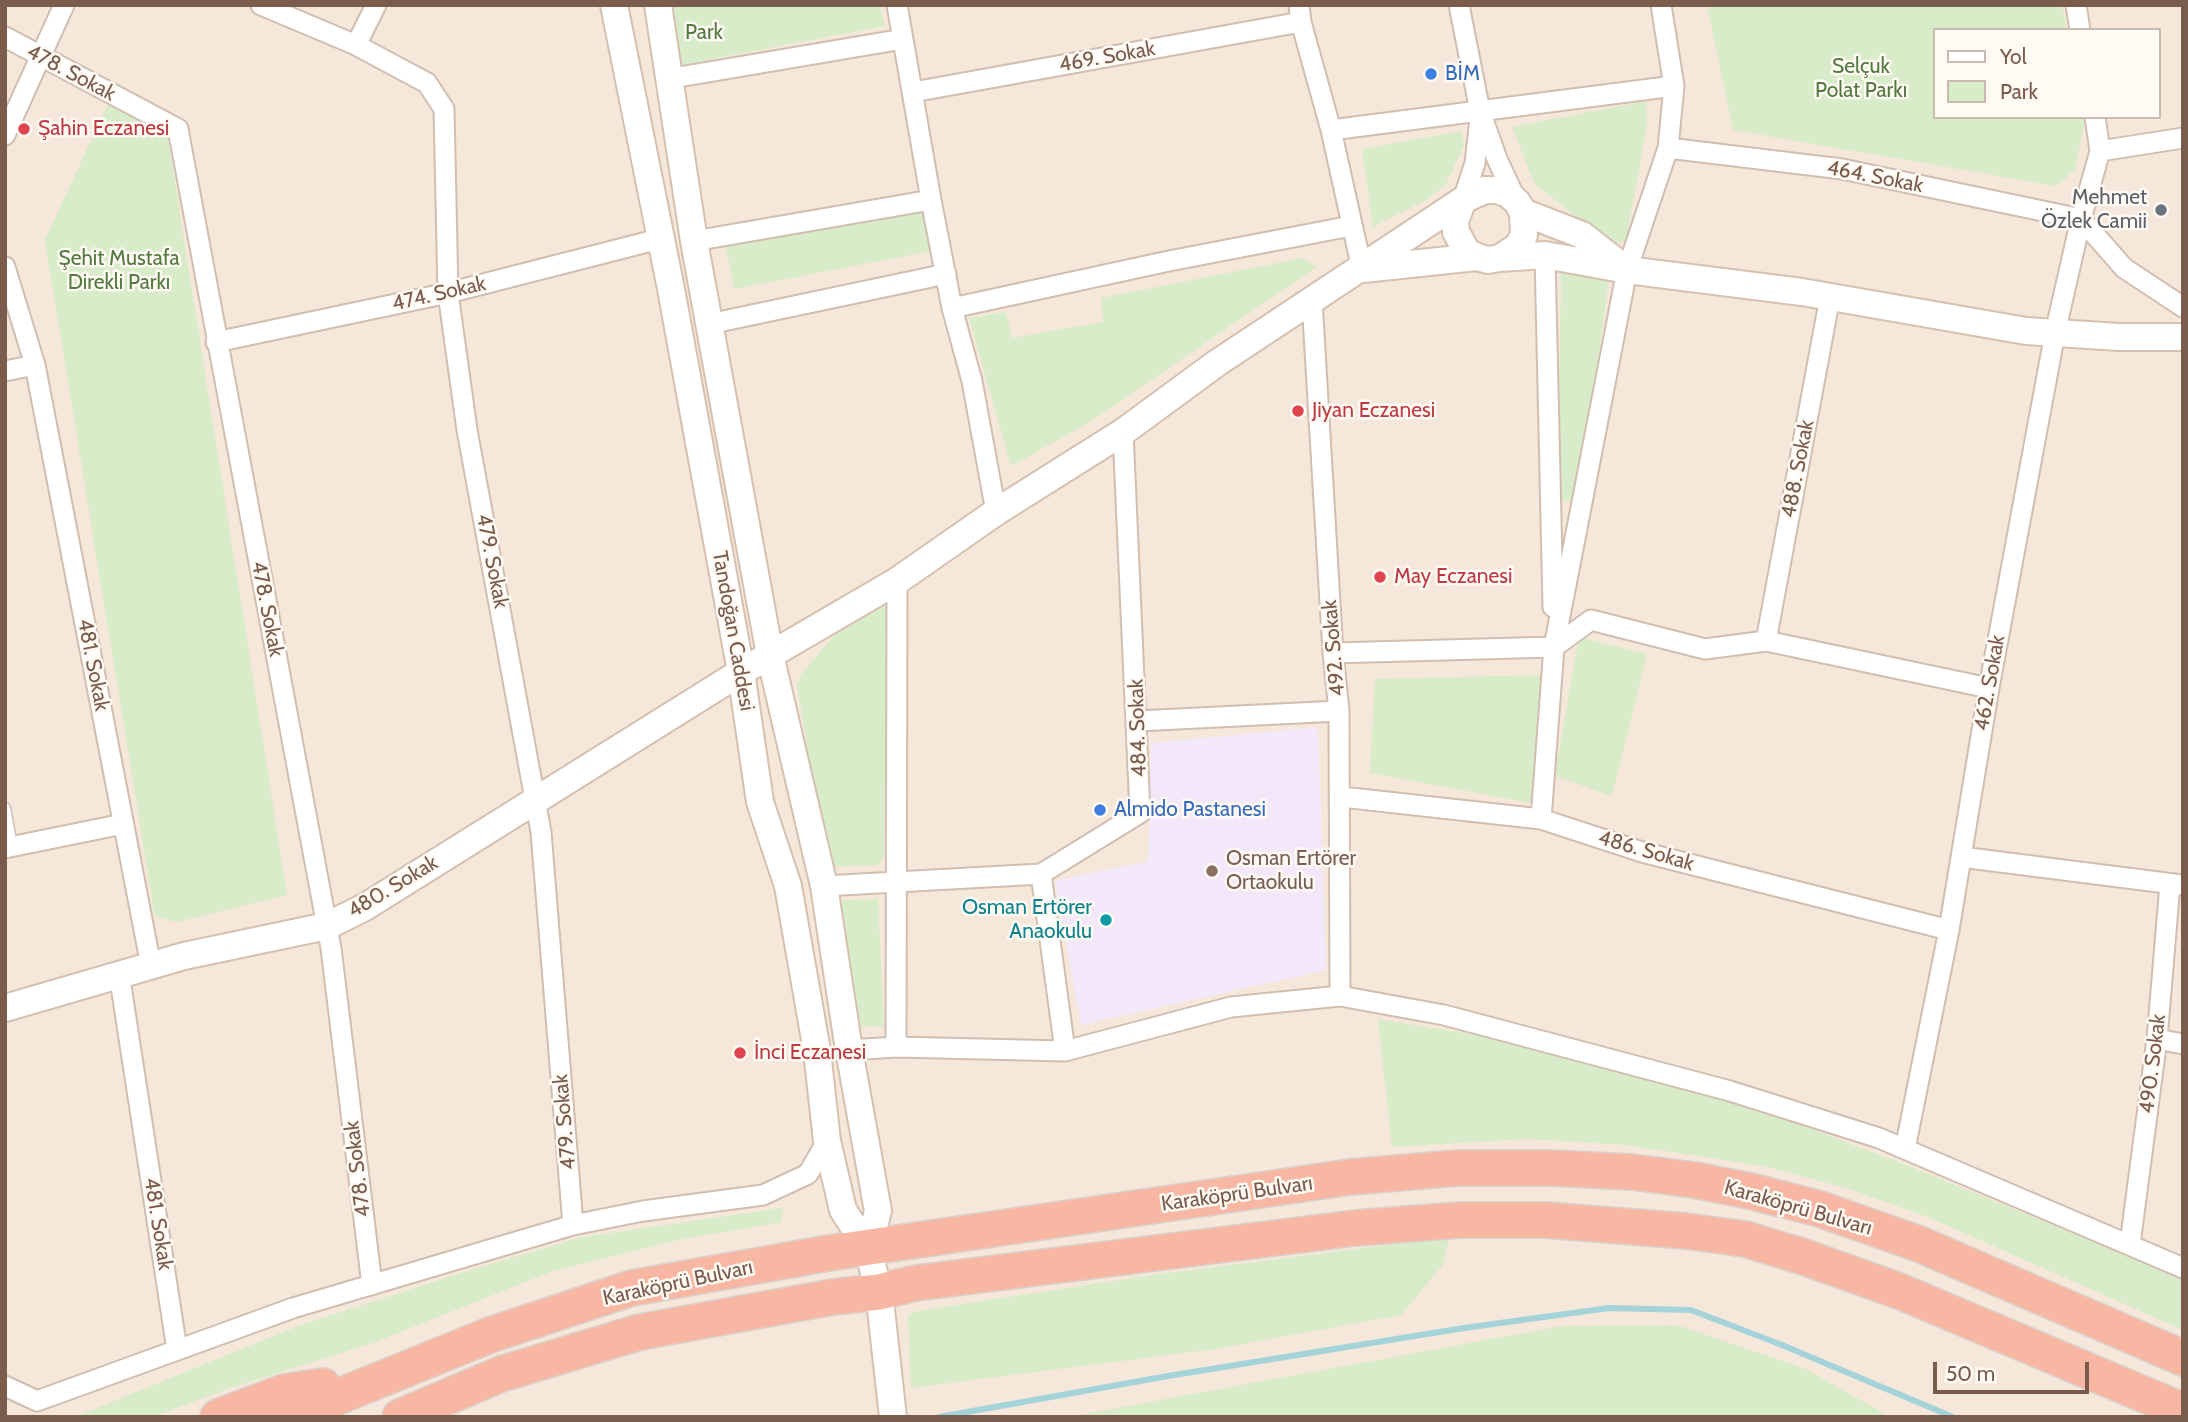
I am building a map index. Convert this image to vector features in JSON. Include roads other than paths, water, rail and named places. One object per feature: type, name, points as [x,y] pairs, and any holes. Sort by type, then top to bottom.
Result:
[{"type":"highway","name":"Karaköprü Bulvarı","points":[[288,1417],[490,1335],[632,1288],[829,1253],[1350,1177],[1457,1168],[1550,1168],[1632,1172],[1750,1191],[1820,1209],[1919,1244],[2183,1358]]},
{"type":"highway","name":"Karaköprü Bulvarı","points":[[400,1417],[502,1374],[640,1332],[833,1297],[879,1292],[916,1283],[1355,1228],[1460,1220],[1545,1220],[1673,1230],[1745,1239],[1899,1291],[2183,1411]]},
{"type":"highway","points":[[218,1417],[284,1392],[392,1374]]},
{"type":"highway","points":[[451,1417],[502,1374]]},
{"type":"street","points":[[5,135],[64,5]]},
{"type":"street","name":"479. Sokak","points":[[261,5],[356,45],[427,83],[444,109],[448,293],[467,430],[541,832],[573,1225]]},
{"type":"street","points":[[356,45],[376,5]]},
{"type":"street","name":"Tandoğan Caddesi","points":[[614,5],[673,303],[741,672],[760,802],[788,886],[817,1051],[827,1142],[843,1210],[868,1249],[879,1292],[893,1417]]},
{"type":"street","name":"Tandoğan Caddesi","points":[[658,5],[667,79],[694,241],[770,656],[824,886],[849,1050],[878,1211],[868,1249]]},
{"type":"street","points":[[897,5],[914,92],[930,200],[952,308],[971,381],[996,512]]},
{"type":"street","points":[[1459,5],[1480,111],[1497,159],[1520,207],[1524,235],[1518,246],[1488,258],[1467,252],[1456,232],[1455,221],[1475,163],[1480,111]]},
{"type":"street","points":[[1554,646],[1627,270],[1668,148],[1674,86],[1661,5]]},
{"type":"street","points":[[2076,5],[2080,28]]},
{"type":"street","points":[[1300,14],[1331,130],[1362,269],[1545,255],[1627,270],[1830,297],[2026,331],[2119,337],[2183,337]]},
{"type":"street","name":"469. Sokak","points":[[914,92],[1300,14]]},
{"type":"street","name":"478. Sokak","points":[[5,37],[178,129],[327,926],[372,1285]]},
{"type":"street","points":[[667,79],[903,39]]},
{"type":"street","points":[[1331,130],[1674,86]]},
{"type":"street","name":"462. Sokak","points":[[1905,1149],[1948,930],[2054,333],[2100,151],[2095,119]]},
{"type":"street","points":[[2100,151],[2183,138]]},
{"type":"street","name":"464. Sokak","points":[[1668,148],[1842,169],[2081,219]]},
{"type":"street","points":[[1462,200],[1485,190],[1508,194],[1520,207],[1582,235],[1627,270]]},
{"type":"street","points":[[694,241],[930,200]]},
{"type":"street","name":"480. Sokak","points":[[5,1008],[184,956],[327,926],[365,906],[741,672],[897,581],[996,512],[1124,432],[1217,363],[1462,200]]},
{"type":"street","points":[[2081,219],[2124,268],[2183,307]]},
{"type":"street","points":[[952,308],[1169,261],[1351,226]]},
{"type":"street","name":"474. Sokak","points":[[216,342],[448,293],[659,239]]},
{"type":"street","points":[[1541,819],[1554,646],[1545,255]]},
{"type":"street","name":"481. Sokak","points":[[5,267],[35,365],[150,966]]},
{"type":"street","points":[[709,324],[946,274]]},
{"type":"street","name":"488. Sokak","points":[[1766,641],[1830,297]]},
{"type":"street","name":"492. Sokak","points":[[1311,300],[1339,711],[1340,996]]},
{"type":"street","points":[[5,371],[35,365]]},
{"type":"street","name":"484. Sokak","points":[[1041,874],[1140,813],[1124,432]]},
{"type":"street","points":[[896,1047],[897,581]]},
{"type":"street","points":[[1333,653],[1554,646],[1591,620],[1705,649],[1766,641],[1989,688]]},
{"type":"street","points":[[1138,721],[1339,711]]},
{"type":"street","name":"486. Sokak","points":[[1340,799],[1351,797],[1541,819],[1642,852],[1948,930]]},
{"type":"street","points":[[9,847],[123,824]]},
{"type":"street","points":[[1961,858],[2176,885]]},
{"type":"street","points":[[824,886],[1041,874],[1065,1051]]},
{"type":"street","name":"490. Sokak","points":[[2130,1244],[2176,885]]},
{"type":"street","name":"481. Sokak","points":[[119,973],[177,1350]]},
{"type":"street","points":[[849,1050],[896,1047],[1065,1051],[1231,1007],[1340,996],[1444,1015],[1730,1091],[1879,1138],[2183,1268]]},
{"type":"street","points":[[2157,1038],[2183,1044]]},
{"type":"street","points":[[5,1386],[37,1401],[293,1308],[573,1225],[643,1211],[763,1195],[808,1174],[827,1142]]},
{"type":"lane","points":[[5,808],[9,847]]},
{"type":"waterway","points":[[939,1417],[1168,1376],[1464,1328],[1609,1308],[1691,1310],[1953,1417]]},
{"type":"place","name":"BİM","points":[[1431,74]]},
{"type":"place","name":"Şahin Eczanesi","points":[[24,129]]},
{"type":"place","name":"Mehmet Özlek Camii","points":[[2161,210]]},
{"type":"place","name":"Jiyan Eczanesi","points":[[1298,411]]},
{"type":"place","name":"May Eczanesi","points":[[1380,577]]},
{"type":"place","name":"Almido Pastanesi","points":[[1100,810]]},
{"type":"place","name":"Osman Ertörer Ortaokulu","points":[[1212,871]]},
{"type":"place","name":"Osman Ertörer Anaokulu","points":[[1106,920]]},
{"type":"place","name":"İnci Eczanesi","points":[[740,1053]]},
{"type":"park label","name":"Park","points":[[704,33]]},
{"type":"park label","name":"Selçuk Polat Parkı","points":[[1861,79]]},
{"type":"park label","name":"Şehit Mustafa Direkli Parkı","points":[[119,271]]}]
